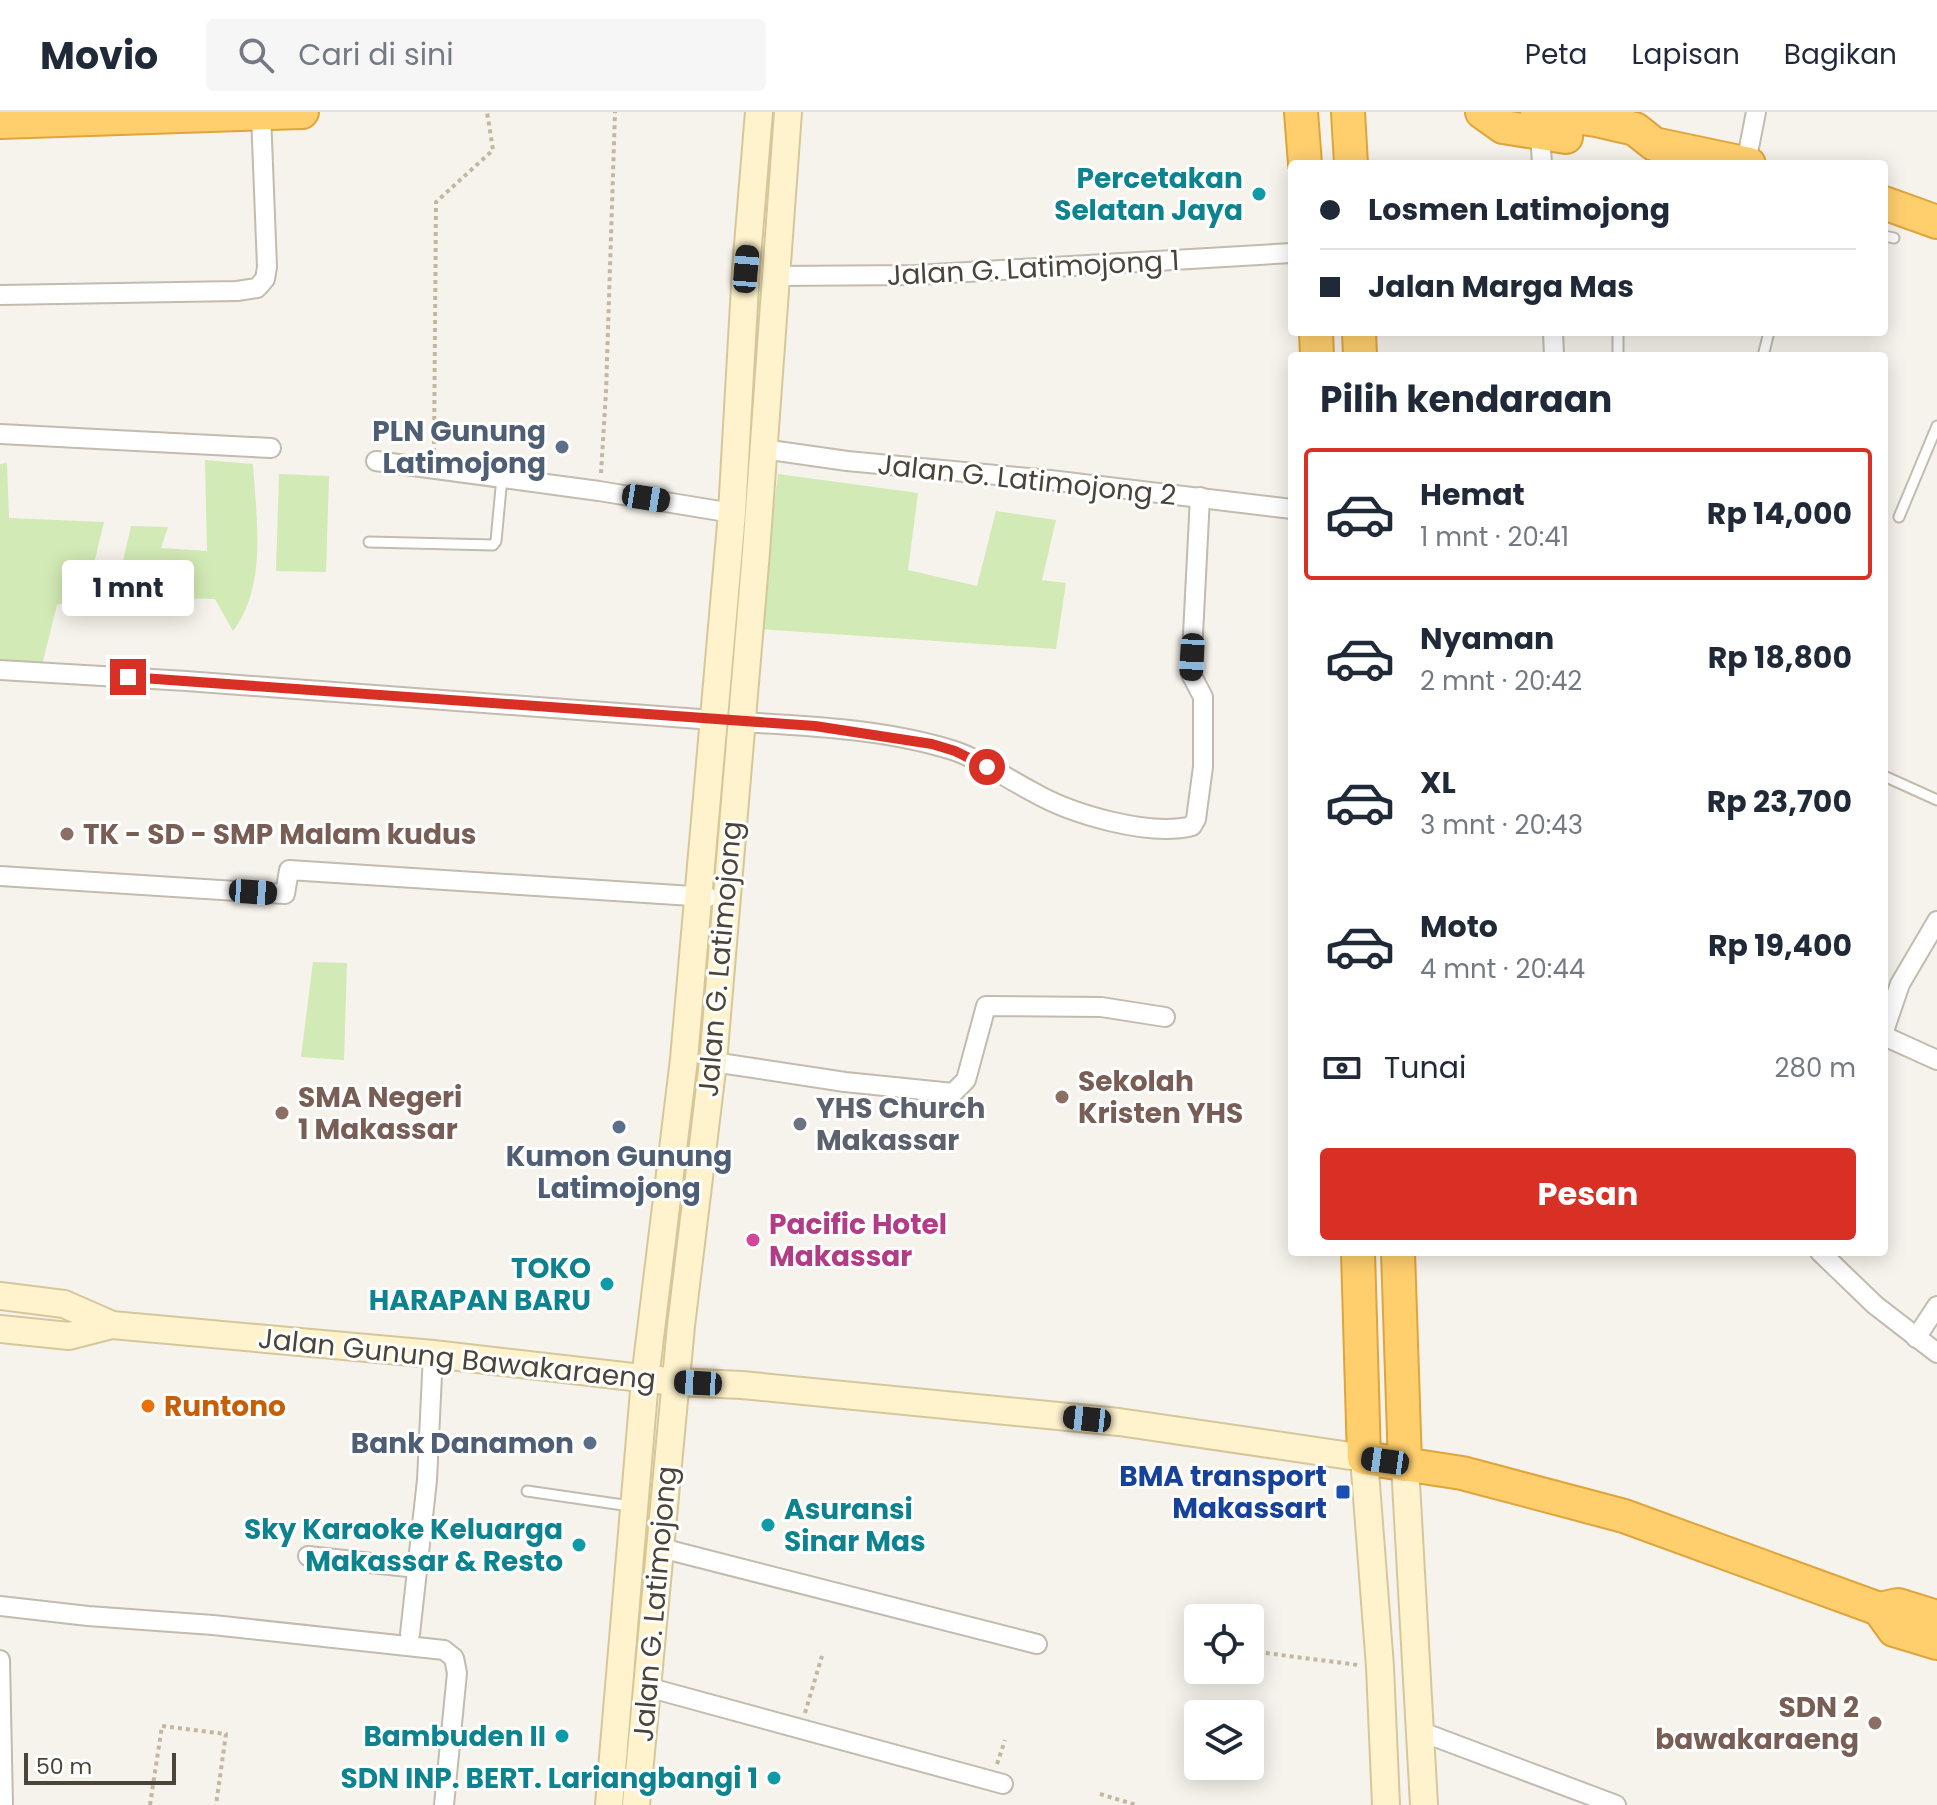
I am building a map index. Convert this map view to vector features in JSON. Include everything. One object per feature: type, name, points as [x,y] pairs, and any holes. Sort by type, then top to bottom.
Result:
[{"type":"highway","points":[[0,122],[302,112]]},
{"type":"highway","points":[[1301,112],[1305,160]]},
{"type":"highway","points":[[1348,112],[1351,160]]},
{"type":"highway","points":[[1482,112],[1503,127],[1540,136],[1596,120],[1635,129],[1654,144],[1729,160]]},
{"type":"highway","points":[[1888,204],[1937,222]]},
{"type":"highway","points":[[1358,1256],[1364,1458]]},
{"type":"highway","points":[[1398,1256],[1405,1465]]},
{"type":"highway","name":"Jalan Gunung Bawakaraeng","points":[[1364,1458],[1462,1473],[1624,1516],[1879,1609],[1898,1605],[1937,1617]]},
{"type":"highway","name":"Jalan Gunung Bawakaraeng","points":[[1879,1609],[1894,1630],[1937,1643]]},
{"type":"main road","name":"Jalan G. Latimojong","points":[[609,1805],[645,1379],[684,1059],[732,513],[746,269],[759,112]]},
{"type":"main road","name":"Jalan G. Latimojong","points":[[636,1805],[676,1382],[713,1062],[788,112]]},
{"type":"main road","points":[[713,720],[740,722]]},
{"type":"main road","name":"Jalan Gunung Bawakaraeng","points":[[0,1296],[64,1304],[112,1325],[433,1354],[676,1382],[742,1385],[1119,1422],[1364,1458]]},
{"type":"main road","name":"Jalan Gunung Bawakaraeng","points":[[0,1329],[69,1336],[112,1325]]},
{"type":"main road","points":[[1364,1458],[1380,1667],[1386,1805]]},
{"type":"main road","points":[[1405,1465],[1424,1805]]},
{"type":"street","points":[[1749,160],[1756,112]]},
{"type":"street","points":[[0,295],[237,291],[257,288],[265,279],[267,267],[280,113]]},
{"type":"street","name":"Jalan G. Latimojong 1","points":[[775,276],[916,275],[1288,253]]},
{"type":"street","points":[[0,434],[271,448]]},
{"type":"street","name":"Jalan G. Latimojong 2","points":[[763,449],[847,461],[1288,508]]},
{"type":"street","points":[[376,461],[599,491],[732,513]]},
{"type":"street","points":[[740,722],[815,726],[932,744],[971,758],[1055,804],[1134,825],[1178,829],[1192,826],[1196,819],[1203,767],[1203,697],[1191,674],[1200,497]]},
{"type":"street","points":[[0,670],[713,720]]},
{"type":"street","points":[[0,876],[285,894],[289,870],[726,898]]},
{"type":"street","points":[[1888,1022],[1900,984],[1937,921]]},
{"type":"street","points":[[713,1062],[845,1082],[953,1093],[966,1080],[986,1006],[1101,1007],[1165,1017]]},
{"type":"street","points":[[1888,1036],[1937,1060]]},
{"type":"street","points":[[1824,1256],[1848,1282],[1937,1353]]},
{"type":"street","points":[[1916,1338],[1937,1306]]},
{"type":"street","points":[[410,1634],[427,1480],[433,1354]]},
{"type":"street","points":[[661,1548],[1037,1644]]},
{"type":"street","points":[[308,1556],[417,1568]]},
{"type":"street","points":[[0,1606],[444,1650],[454,1658],[457,1673],[444,1805]]},
{"type":"street","points":[[0,1660],[3,1805]]},
{"type":"street","points":[[647,1687],[1003,1784]]},
{"type":"street","points":[[1422,1732],[1616,1805]]},
{"type":"lane","points":[[1899,517],[1937,426]]},
{"type":"lane","points":[[369,542],[493,545],[496,541],[502,477]]},
{"type":"lane","points":[[1888,778],[1937,800]]},
{"type":"lane","points":[[527,1491],[634,1506]]},
{"type":"path","points":[[434,469],[436,202],[493,150],[487,112]]},
{"type":"path","points":[[599,491],[606,392],[615,112]]},
{"type":"path","points":[[1264,1653],[1380,1667]]},
{"type":"path","points":[[799,1730],[822,1656]]},
{"type":"path","points":[[150,1805],[162,1726],[226,1734],[216,1805]]},
{"type":"path","points":[[1100,1794],[1136,1805]]},
{"type":"green space","points":[[205,460],[253,464],[256,572],[244,613],[233,631],[215,599],[87,596],[57,605],[42,665],[0,662],[0,464],[7,463],[9,518],[104,522],[90,580],[118,583],[131,526],[168,527],[161,548],[207,551]]},
{"type":"green space","points":[[279,474],[329,476],[326,572],[276,571]]},
{"type":"green space","points":[[778,474],[918,493],[908,570],[977,586],[996,511],[1056,520],[1042,580],[1066,583],[1056,649],[758,629]]},
{"type":"green space","points":[[313,962],[347,963],[344,1060],[301,1057]]},
{"type":"place","name":"Percetakan Selatan Jaya","points":[[1259,194]]},
{"type":"place","name":"PLN Gunung Latimojong","points":[[562,447]]},
{"type":"place","name":"TK - SD - SMP Malam kudus","points":[[67,834]]},
{"type":"place","name":"Sekolah Kristen YHS","points":[[1062,1097]]},
{"type":"place","name":"SMA Negeri 1 Makassar","points":[[282,1113]]},
{"type":"place","name":"YHS Church Makassar","points":[[800,1124]]},
{"type":"place","name":"Kumon Gunung Latimojong","points":[[619,1127]]},
{"type":"place","name":"Pacific Hotel Makassar","points":[[753,1240]]},
{"type":"place","name":"TOKO HARAPAN BARU","points":[[607,1284]]},
{"type":"place","name":"Runtono","points":[[148,1406]]},
{"type":"place","name":"Bank Danamon","points":[[590,1443]]},
{"type":"place","name":"BMA transport Makassart","points":[[1343,1492]]},
{"type":"place","name":"Asuransi Sinar Mas","points":[[768,1525]]},
{"type":"place","name":"Sky Karaoke Keluarga Makassar & Resto","points":[[579,1545]]},
{"type":"place","name":"SDN 2 bawakaraeng","points":[[1875,1723]]},
{"type":"place","name":"Bambuden II","points":[[562,1736]]},
{"type":"place","name":"SDN INP. BERT. Lariangbangi 1","points":[[774,1778]]},
{"type":"route","points":[[128,677],[815,726],[932,744],[955,751],[987,767]]}]
